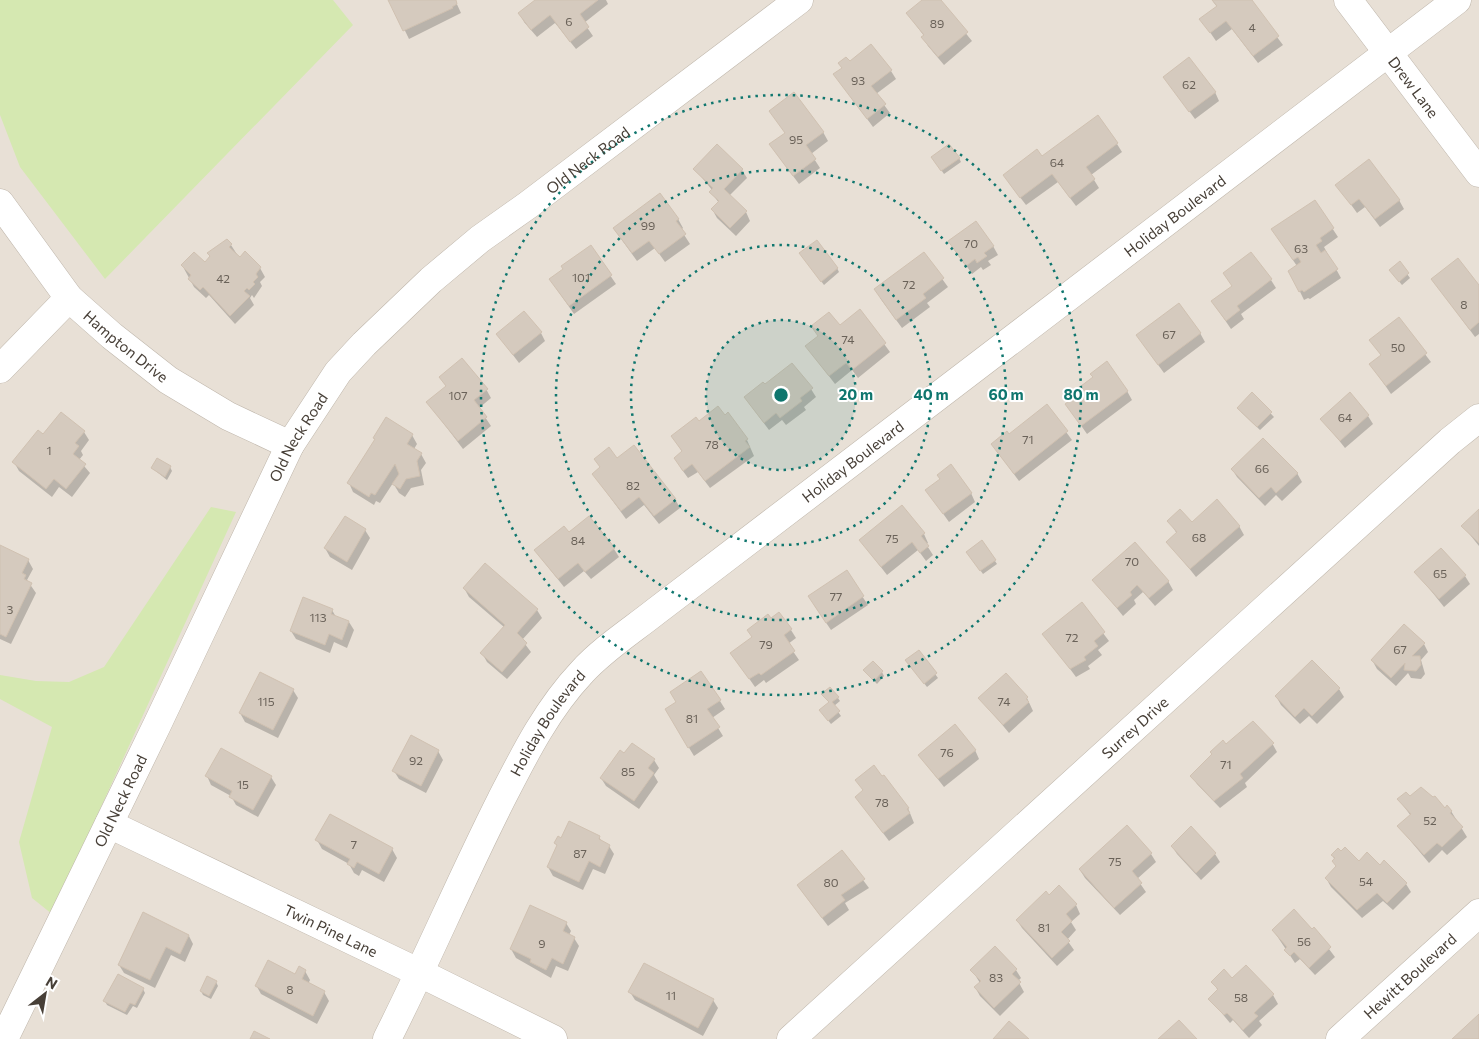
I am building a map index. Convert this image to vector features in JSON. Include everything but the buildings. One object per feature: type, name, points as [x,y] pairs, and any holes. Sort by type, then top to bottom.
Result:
[{"type":"street","name":"Old Neck Road","points":[[4,1039],[110,824],[290,445],[338,372],[430,280],[480,239],[528,205],[799,0]]},
{"type":"street","name":"Drew Lane","points":[[1348,0],[1479,173]]},
{"type":"street","name":"Holiday Boulevard","points":[[387,1039],[420,973],[471,858],[517,769],[546,717],[582,671],[655,612],[1457,0]]},
{"type":"street","name":"Hampton Drive","points":[[0,203],[69,298],[112,336],[168,380],[228,416],[290,445]]},
{"type":"street","points":[[0,369],[69,298]]},
{"type":"street","name":"Surrey Drive","points":[[791,1039],[1443,448],[1479,418]]},
{"type":"street","name":"Twin Pine Lane","points":[[110,824],[420,973],[552,1039]]},
{"type":"street","name":"Hewitt Boulevard","points":[[1340,1039],[1479,914]]},
{"type":"shaded area","points":[[0,0],[1479,0],[1479,1039],[0,1039]]},
{"type":"green space","points":[[0,0],[333,0],[353,25],[105,279],[20,167],[0,115]]},
{"type":"green space","points":[[211,507],[236,512],[52,914],[32,898],[19,842],[52,727],[0,699],[0,675],[36,681],[69,682],[104,667]]}]
